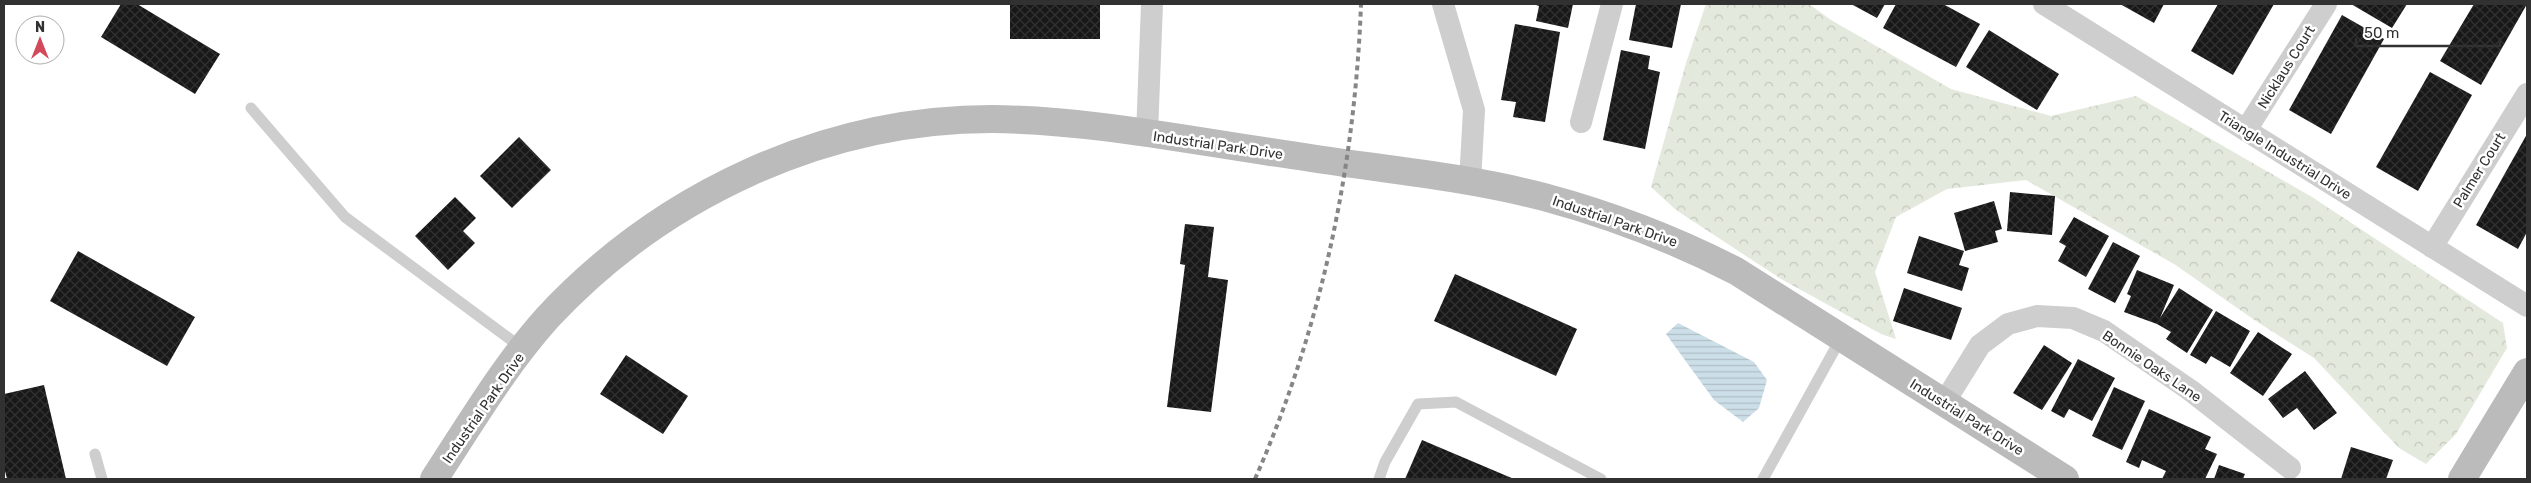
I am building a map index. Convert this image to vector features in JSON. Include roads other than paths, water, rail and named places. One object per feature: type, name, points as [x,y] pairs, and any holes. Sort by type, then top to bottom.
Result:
[{"type":"street","points":[[1147,134],[1152,4]]},
{"type":"street","points":[[1443,4],[1474,110],[1470,182]]},
{"type":"street","points":[[1581,122],[1612,4]]},
{"type":"street","name":"Triangle Industrial Drive","points":[[2044,4],[2074,12],[2246,130],[2527,306]]},
{"type":"street","name":"Nicklaus Court","points":[[2246,130],[2326,4]]},
{"type":"street","name":"Palmer Court","points":[[2432,247],[2527,94]]},
{"type":"street","name":"Industrial Park Drive","points":[[434,479],[495,386],[546,319],[595,271],[635,238],[694,200],[739,176],[794,153],[877,130],[961,120],[1040,121],[1147,134],[1470,182],[1541,197],[1615,218],[1692,248],[1736,271],[2065,479]]},
{"type":"street","name":"Bonnie Oaks Lane","points":[[1944,403],[1980,345],[2008,324],[2037,316],[2073,318],[2104,331],[2190,390],[2290,468]]},
{"type":"street","points":[[2462,479],[2527,372]]},
{"type":"lane","points":[[251,108],[345,217],[524,349]]},
{"type":"lane","points":[[1764,479],[1841,338]]},
{"type":"lane","points":[[1379,479],[1385,462],[1418,404],[1456,402],[1600,479]]},
{"type":"lane","points":[[95,454],[102,479]]},
{"type":"railway","points":[[1255,479],[1299,365],[1330,247],[1342,187],[1351,126],[1361,4]]}]
